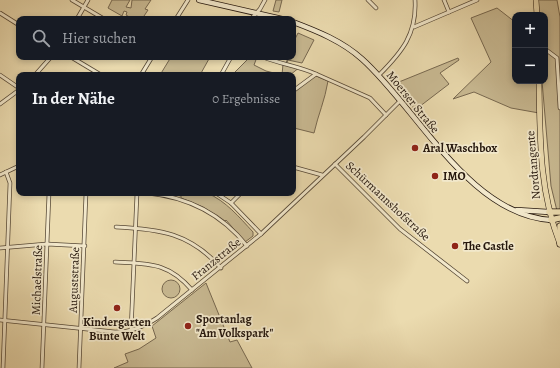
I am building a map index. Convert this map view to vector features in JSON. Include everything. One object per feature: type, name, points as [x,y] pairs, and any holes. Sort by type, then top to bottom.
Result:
[{"type":"highway","points":[[548,212],[560,212]]},
{"type":"highway","points":[[551,220],[560,218]]},
{"type":"highway","points":[[560,226],[560,244]]},
{"type":"main road","points":[[536,0],[537,12]]},
{"type":"main road","name":"Nordtangente","points":[[539,84],[542,170],[548,212],[560,244]]},
{"type":"street","points":[[72,0],[99,16]]},
{"type":"street","points":[[80,16],[88,0]]},
{"type":"street","points":[[178,16],[188,0]]},
{"type":"street","points":[[199,0],[270,16]]},
{"type":"street","points":[[254,16],[265,0]]},
{"type":"street","points":[[368,0],[376,8]]},
{"type":"street","points":[[379,75],[408,40],[414,27],[416,13],[415,0]]},
{"type":"street","points":[[444,0],[449,12]]},
{"type":"street","points":[[414,27],[477,0]]},
{"type":"street","points":[[0,13],[16,23]]},
{"type":"street","name":"Moerser Straße","points":[[296,23],[333,39],[362,58],[379,75],[435,144],[476,184],[493,198],[508,208],[528,216],[551,220]]},
{"type":"street","points":[[548,52],[558,60],[560,108]]},
{"type":"street","points":[[38,72],[48,60]]},
{"type":"street","points":[[76,60],[95,72]]},
{"type":"street","points":[[143,72],[150,60]]},
{"type":"street","points":[[223,72],[229,60]]},
{"type":"street","points":[[270,60],[299,67],[370,98],[386,115]]},
{"type":"street","points":[[296,89],[316,74]]},
{"type":"street","points":[[0,75],[16,87]]},
{"type":"street","points":[[0,104],[16,91]]},
{"type":"street","name":"Franzstraße","points":[[0,320],[109,332],[131,331],[157,318],[261,234],[400,101]]},
{"type":"street","name":"Schürmannshofstraße","points":[[335,164],[400,229],[467,281]]},
{"type":"street","points":[[0,175],[16,167]]},
{"type":"street","points":[[296,168],[322,175]]},
{"type":"street","points":[[3,368],[10,184],[6,172]]},
{"type":"street","name":"Michaelstraße","points":[[42,368],[49,196]]},
{"type":"street","name":"Auguststraße","points":[[79,368],[86,196]]},
{"type":"street","points":[[131,331],[137,196]]},
{"type":"street","points":[[168,196],[175,197],[202,208],[224,222],[247,246]]},
{"type":"street","points":[[220,196],[231,203],[261,234]]},
{"type":"street","points":[[231,203],[238,196]]},
{"type":"street","name":"Moerser Straße","points":[[508,208],[528,212],[548,212]]},
{"type":"street","points":[[116,227],[167,232],[188,240],[206,252],[220,268]]},
{"type":"street","points":[[0,248],[47,244],[85,246]]},
{"type":"street","points":[[115,262],[152,264],[167,269],[178,275],[192,290]]},
{"type":"shaded area","points":[[112,0],[130,0],[126,7],[131,8],[132,0],[151,0],[145,9],[148,10],[144,16],[128,16],[126,15],[127,12],[124,11],[122,16],[108,8]]},
{"type":"shaded area","points":[[276,0],[282,0],[279,12],[273,11]]},
{"type":"shaded area","points":[[536,0],[557,0],[560,17],[560,211],[557,211],[551,186],[542,84],[548,84],[548,12],[537,12]]},
{"type":"shaded area","points":[[497,8],[512,20],[512,84],[539,84],[539,113],[511,108],[474,92],[453,99],[491,62],[471,18]]},
{"type":"shaded area","points":[[298,33],[314,40],[302,63],[288,60],[296,60],[296,37]]},
{"type":"shaded area","points":[[458,58],[459,60],[440,73],[449,84],[415,110],[394,84]]},
{"type":"shaded area","points":[[169,60],[208,60],[202,72],[162,72]]},
{"type":"shaded area","points":[[247,60],[256,60],[254,65],[270,72],[235,72]]},
{"type":"shaded area","points":[[283,64],[300,67],[294,72],[282,72]]},
{"type":"shaded area","points":[[314,75],[328,81],[314,133],[296,128],[296,89]]},
{"type":"shaded area","points":[[181,196],[214,196],[232,210],[253,232],[253,236],[245,242],[226,220],[225,221],[203,207],[181,198]]},
{"type":"shaded area","points":[[167,280],[175,280],[180,285],[178,296],[175,298],[167,298],[162,293],[162,285]]},
{"type":"shaded area","name":"Sportanlag \"Am Volkspark\"","points":[[206,283],[230,342],[237,340],[252,368],[114,368],[128,362],[125,354],[139,349],[156,338],[152,326]]},
{"type":"place","name":"Aral Waschbox","points":[[415,148]]},
{"type":"place","name":"IMO","points":[[435,176]]},
{"type":"place","name":"The Castle","points":[[455,246]]},
{"type":"place","name":"Kindergarten Bunte Welt","points":[[117,308]]},
{"type":"place","name":"Sportanlag \"Am Volkspark\"","points":[[188,326]]}]
